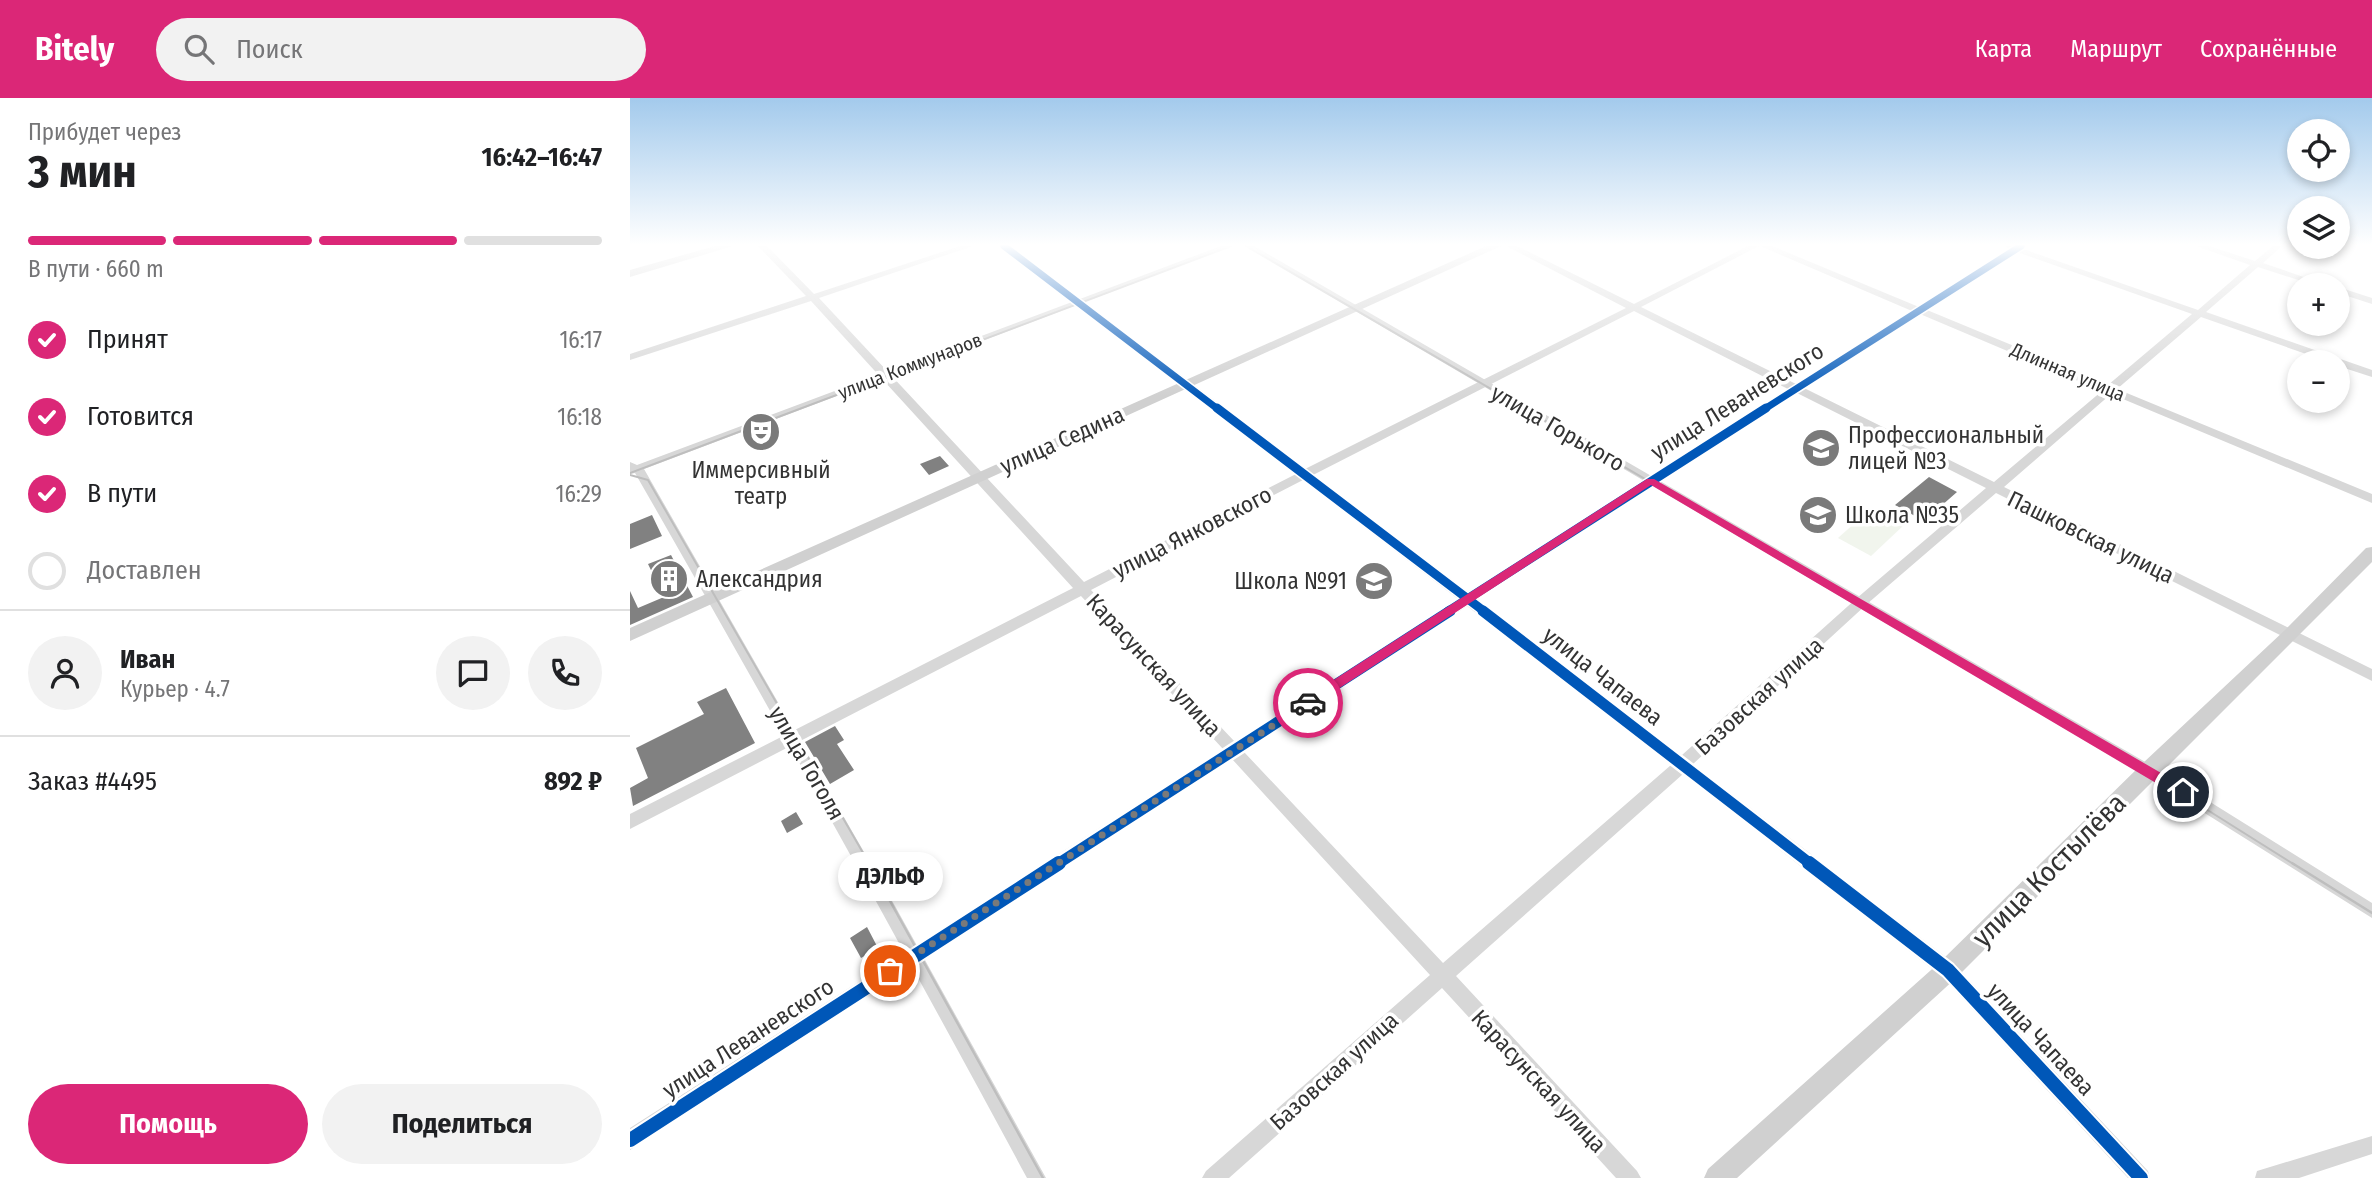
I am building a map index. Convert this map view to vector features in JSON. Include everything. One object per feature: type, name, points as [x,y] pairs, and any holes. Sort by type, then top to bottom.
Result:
[{"type":"main road","name":"улица Седина","points":[[630,635],[1382,296]]},
{"type":"main road","name":"улица Костылёва","points":[[1717,1178],[1948,970],[2291,635],[2372,552]]},
{"type":"street","points":[[630,357],[812,296]]},
{"type":"street","name":"Карасунская улица","points":[[813,296],[977,478],[1234,750],[1630,1178]]},
{"type":"street","name":"улица Чапаева","points":[[1070,296],[1948,970],[2141,1178]]},
{"type":"street","name":"улица Коммунаров","points":[[633,468],[1096,296]]},
{"type":"street","name":"улица Горького","points":[[1333,296],[2149,771],[2372,911]]},
{"type":"street","name":"Пашковская улица","points":[[1614,296],[1992,488],[2372,675]]},
{"type":"street","name":"улица Янковского","points":[[630,822],[1653,296]]},
{"type":"street","name":"Длинная улица","points":[[1887,296],[2372,499]]},
{"type":"street","name":"улица Леваневского","points":[[630,1140],[1940,296]]},
{"type":"street","points":[[2152,296],[2372,374]]},
{"type":"street","name":"Базовская улица","points":[[1213,1178],[1992,488],[2218,296]]},
{"type":"street","name":"улица Гоголя","points":[[633,468],[713,597],[916,954],[1037,1178]]},
{"type":"street","points":[[2263,1178],[2372,1145]]},
{"type":"shaded area","points":[[1873,507],[1905,524],[1871,556],[1838,538]]},
{"type":"building","points":[[940,456],[949,466],[929,475],[920,464]]},
{"type":"building","points":[[1929,477],[1957,492],[1924,521],[1895,505]]},
{"type":"building","points":[[652,515],[662,536],[630,549],[630,524]]},
{"type":"building","name":"Александрия","points":[[671,555],[693,597],[630,625],[630,591],[638,608],[664,597],[648,564]]},
{"type":"building","points":[[726,688],[755,743],[633,806],[630,788],[648,778],[636,748],[704,714],[697,702]]},
{"type":"building","points":[[835,726],[844,740],[837,744],[854,770],[830,784],[805,742]]},
{"type":"building","points":[[796,812],[803,824],[787,833],[781,821]]},
{"type":"building","points":[[867,927],[878,948],[861,958],[850,938]]},
{"type":"tram line","points":[[630,473],[1098,296]]},
{"type":"tram line","points":[[1332,296],[2147,772],[2295,865]]},
{"type":"tram line","points":[[630,475],[648,480],[870,865]]},
{"type":"tram line","points":[[869,863],[1043,1178]]},
{"type":"tram line","points":[[2292,863],[2372,913]]},
{"type":"cycle path","points":[[1070,296],[1948,970],[2141,1178]]},
{"type":"cycle path","points":[[630,1140],[1649,482],[1942,296]]},
{"type":"way so far","points":[[890,971],[1308,703]]},
{"type":"place","name":"Иммерсивный театр","points":[[761,432]]},
{"type":"place","name":"Профессиональный лицей №3","points":[[1821,448]]},
{"type":"place","name":"Школа №35","points":[[1818,515]]},
{"type":"place","name":"Александрия","points":[[669,579]]},
{"type":"place","name":"Школа №91","points":[[1374,581]]},
{"type":"place","name":"ДЭЛЬФ","points":[[890,971]]},
{"type":"route","points":[[1308,703],[1650,481],[2183,792]]}]
